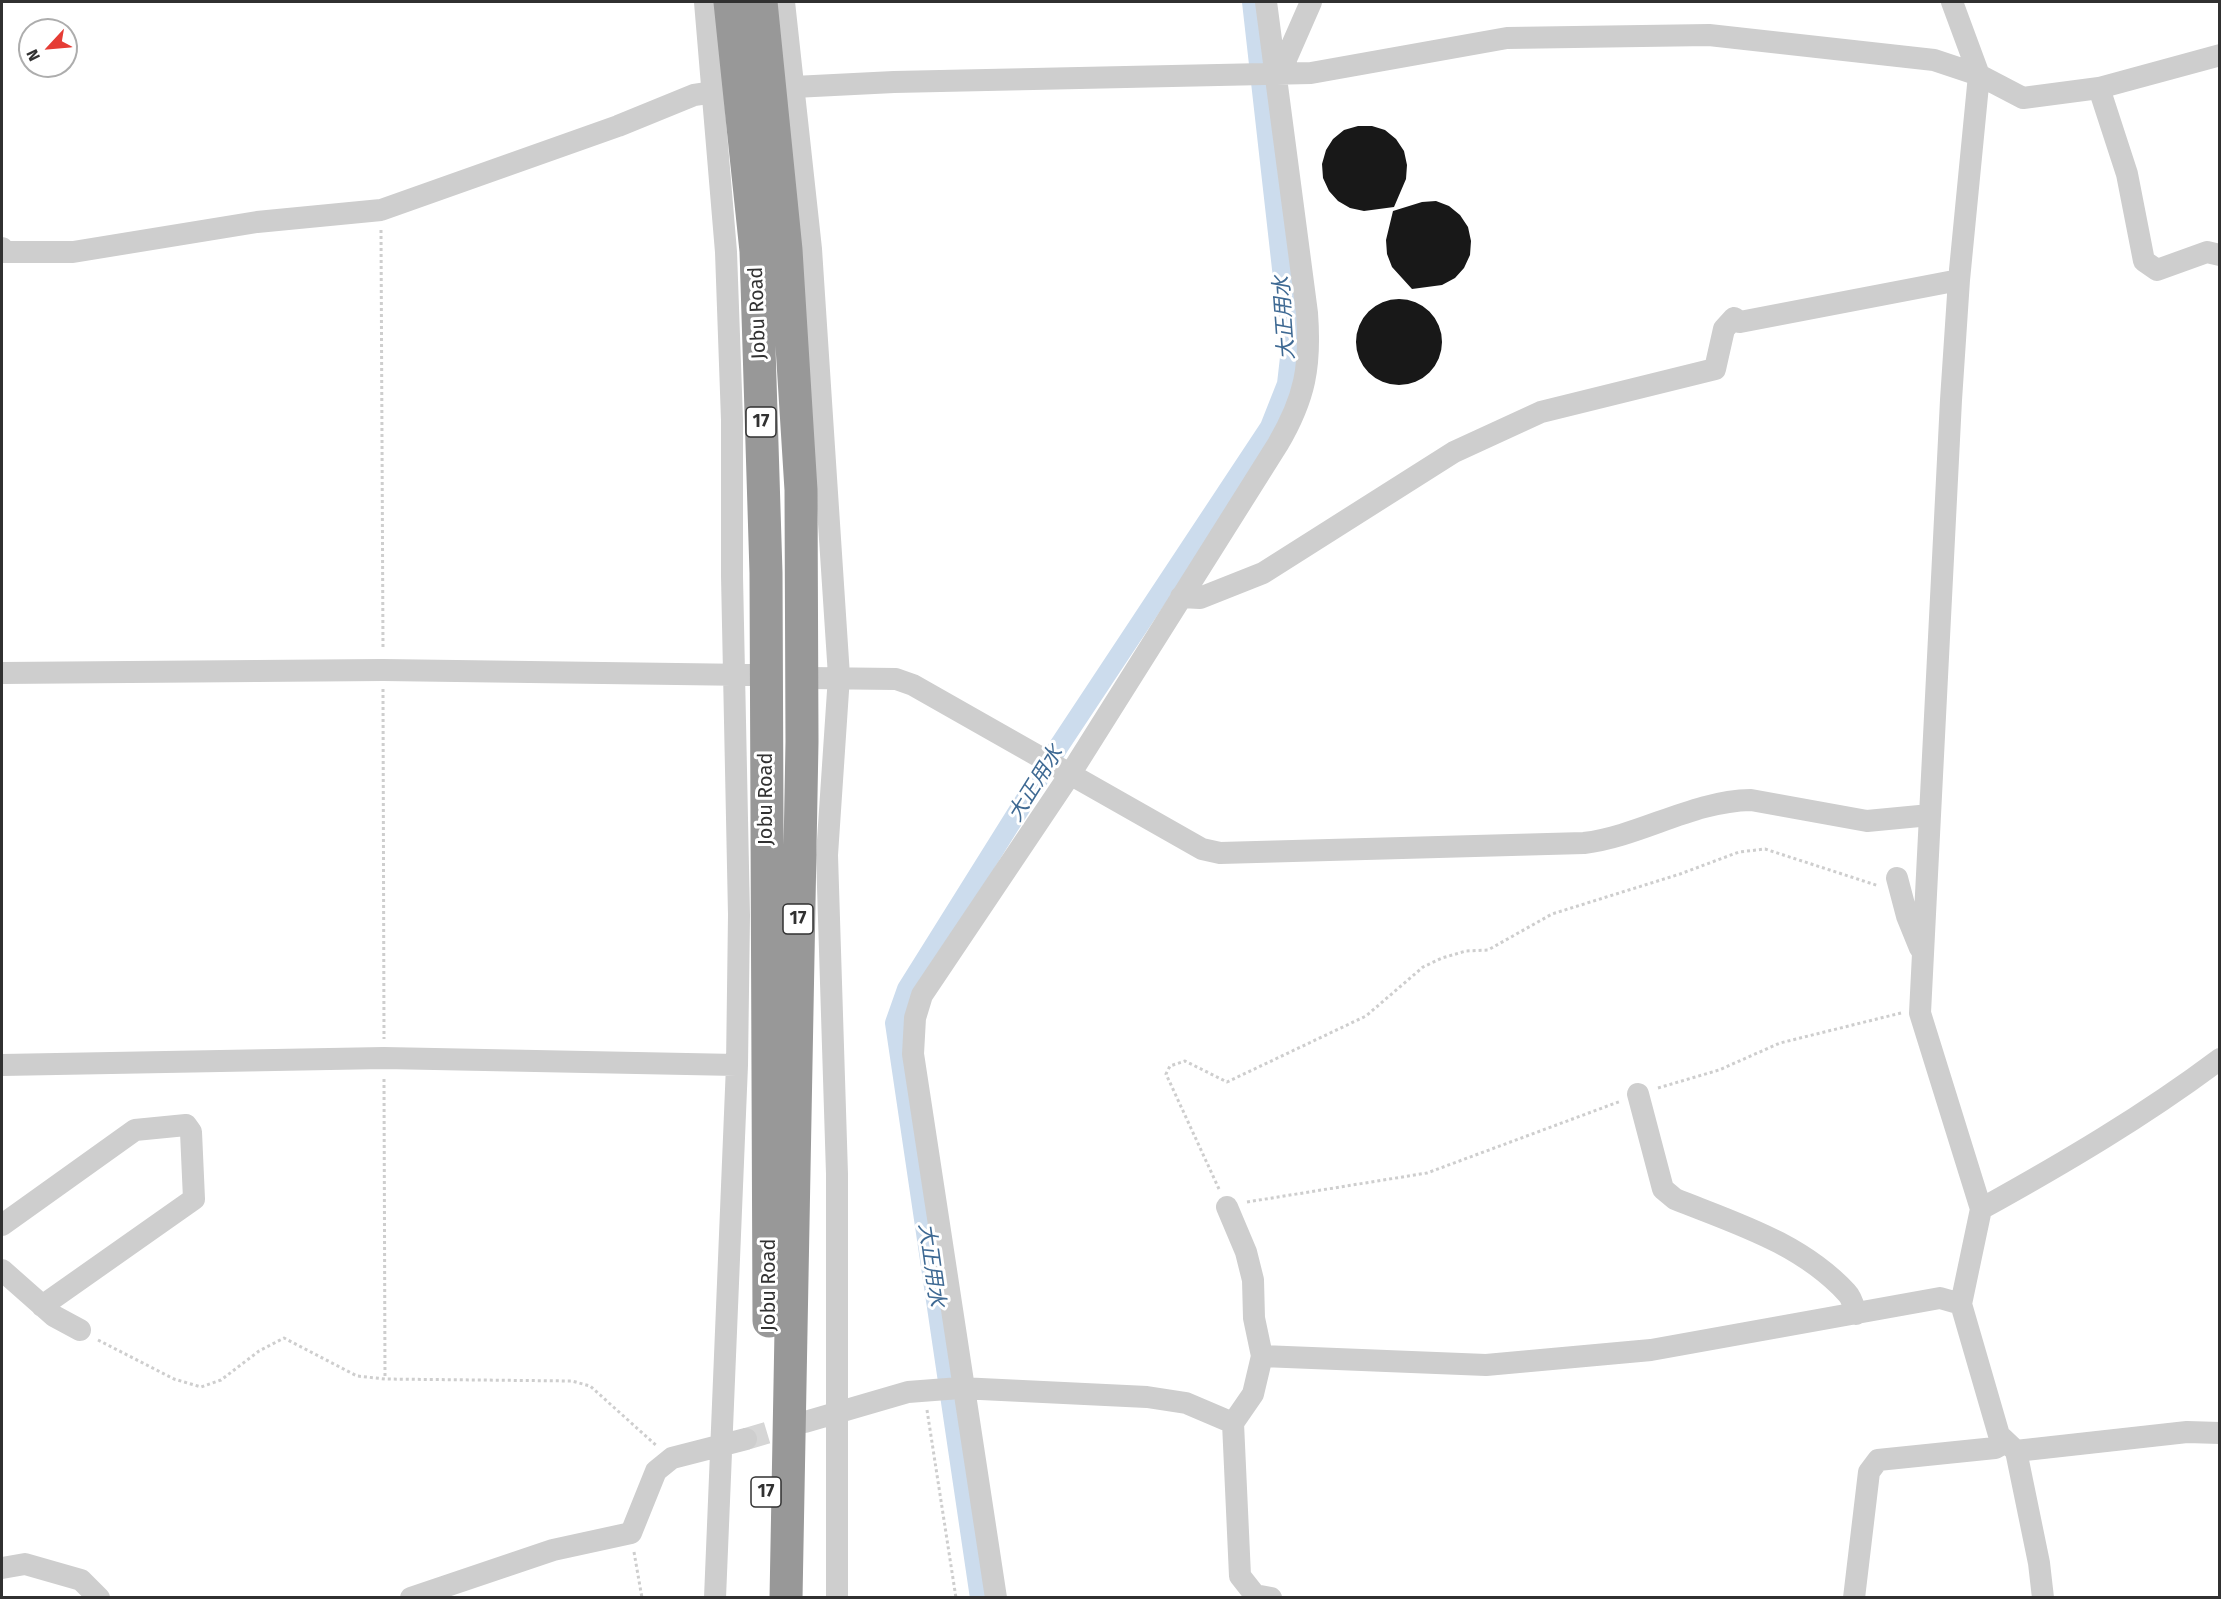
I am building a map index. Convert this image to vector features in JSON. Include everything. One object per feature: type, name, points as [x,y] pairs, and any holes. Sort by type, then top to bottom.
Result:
[{"type":"highway","name":"Jobu Road","points":[[730,2],[756,250],[766,573],[769,1386],[775,1594]]},
{"type":"highway","name":"Jobu Road","points":[[761,2],[786,250],[801,490],[801,754],[775,1594]]},
{"type":"street","points":[[705,2],[726,252],[744,674],[737,1065],[715,1598]]},
{"type":"street","points":[[784,2],[811,249],[839,676],[827,855],[837,1174],[839,1412],[837,1598]]},
{"type":"street","points":[[996,1598],[962,1388],[913,1054],[915,1018],[922,995],[1278,444],[1293,419],[1305,386],[1310,349],[1307,314],[1266,2]]},
{"type":"street","points":[[1275,74],[1311,2]]},
{"type":"street","points":[[1952,2],[1979,75],[1959,279],[1920,1008],[1981,1209],[1961,1304],[1999,1435],[2011,1446],[2039,1563],[2043,1598]]},
{"type":"street","points":[[794,87],[894,82],[1311,73],[1507,38],[1709,34],[1934,60],[1979,75],[2023,98],[2099,88],[2220,55]]},
{"type":"street","points":[[2099,88],[2127,174],[2144,261],[2157,270],[2207,252],[2220,255]]},
{"type":"street","points":[[2,248],[3,252],[73,252],[256,222],[381,210],[618,126],[694,95],[714,92]]},
{"type":"street","points":[[1181,597],[1200,598],[1263,573],[1454,453],[1541,412],[1714,369],[1724,329],[1734,318],[1740,322],[1959,279]]},
{"type":"street","points":[[2,673],[383,670],[744,674]]},
{"type":"street","points":[[809,678],[839,676],[896,679],[913,685],[1202,849],[1220,853],[1584,843],[1613,838],[1715,803],[1733,800],[1751,800],[1867,821],[1930,814]]},
{"type":"street","points":[[1899,886],[1906,916],[1923,955]]},
{"type":"street","points":[[2,1065],[384,1058],[737,1065]]},
{"type":"street","points":[[1981,1209],[2052,1170],[2164,1101],[2220,1059]]},
{"type":"street","points":[[1638,1094],[1664,1189],[1675,1199],[1768,1236],[1808,1261],[1849,1294],[1856,1314]]},
{"type":"street","points":[[2,1225],[135,1130],[186,1125],[190,1132],[194,1199],[42,1306]]},
{"type":"street","points":[[1227,1207],[1248,1261],[1262,1356],[1253,1394],[1233,1423],[1240,1576],[1255,1595],[1271,1598]]},
{"type":"street","points":[[2,1270],[54,1316],[81,1330]]},
{"type":"street","points":[[1262,1356],[1486,1365],[1651,1350],[1940,1298],[1961,1304]]},
{"type":"street","points":[[805,1422],[909,1392],[962,1388],[1157,1399],[1186,1403],[1233,1423]]},
{"type":"street","points":[[1854,1598],[1869,1472],[1878,1460],[2011,1446],[2187,1432],[2220,1433]]},
{"type":"street","points":[[411,1598],[553,1550],[631,1533],[656,1470],[672,1458],[746,1439]]},
{"type":"street","points":[[2,1568],[25,1564],[81,1580],[99,1598]]},
{"type":"path","points":[[381,210],[386,1379]]},
{"type":"path","points":[[1899,886],[1765,849],[1739,852],[1680,874],[1552,914],[1488,950],[1466,951],[1442,958],[1423,967],[1366,1016],[1227,1082],[1185,1062],[1170,1066],[1166,1074],[1227,1207],[1427,1173],[1638,1094],[1719,1070],[1780,1043],[1920,1008]]},
{"type":"path","points":[[81,1330],[174,1379],[201,1387],[220,1380],[259,1351],[284,1338],[357,1376],[386,1379],[572,1381],[590,1386],[672,1458]]},
{"type":"path","points":[[930,1390],[956,1598]]},
{"type":"path","points":[[631,1533],[642,1598]]},
{"type":"building","points":[[1358,126],[1372,126],[1385,130],[1396,139],[1404,151],[1407,165],[1406,179],[1394,207],[1364,211],[1350,208],[1338,201],[1329,191],[1323,178],[1322,164],[1326,150],[1333,139],[1344,130]]},
{"type":"building","points":[[1436,201],[1449,206],[1460,215],[1468,227],[1471,241],[1470,255],[1464,268],[1455,278],[1442,285],[1412,289],[1392,267],[1387,254],[1386,240],[1393,211],[1422,202]]},
{"type":"building","points":[[1399,299],[1415,303],[1429,312],[1438,326],[1442,342],[1438,358],[1429,372],[1415,381],[1399,385],[1383,381],[1369,372],[1360,358],[1356,342],[1360,326],[1369,312],[1383,303]]},
{"type":"waterway","name":"大正用水","points":[[980,1598],[895,1023],[907,989],[1059,746],[1270,427],[1287,384],[1291,349],[1252,2]]},
{"type":"tunnel","points":[[746,1439],[803,1422]]}]
